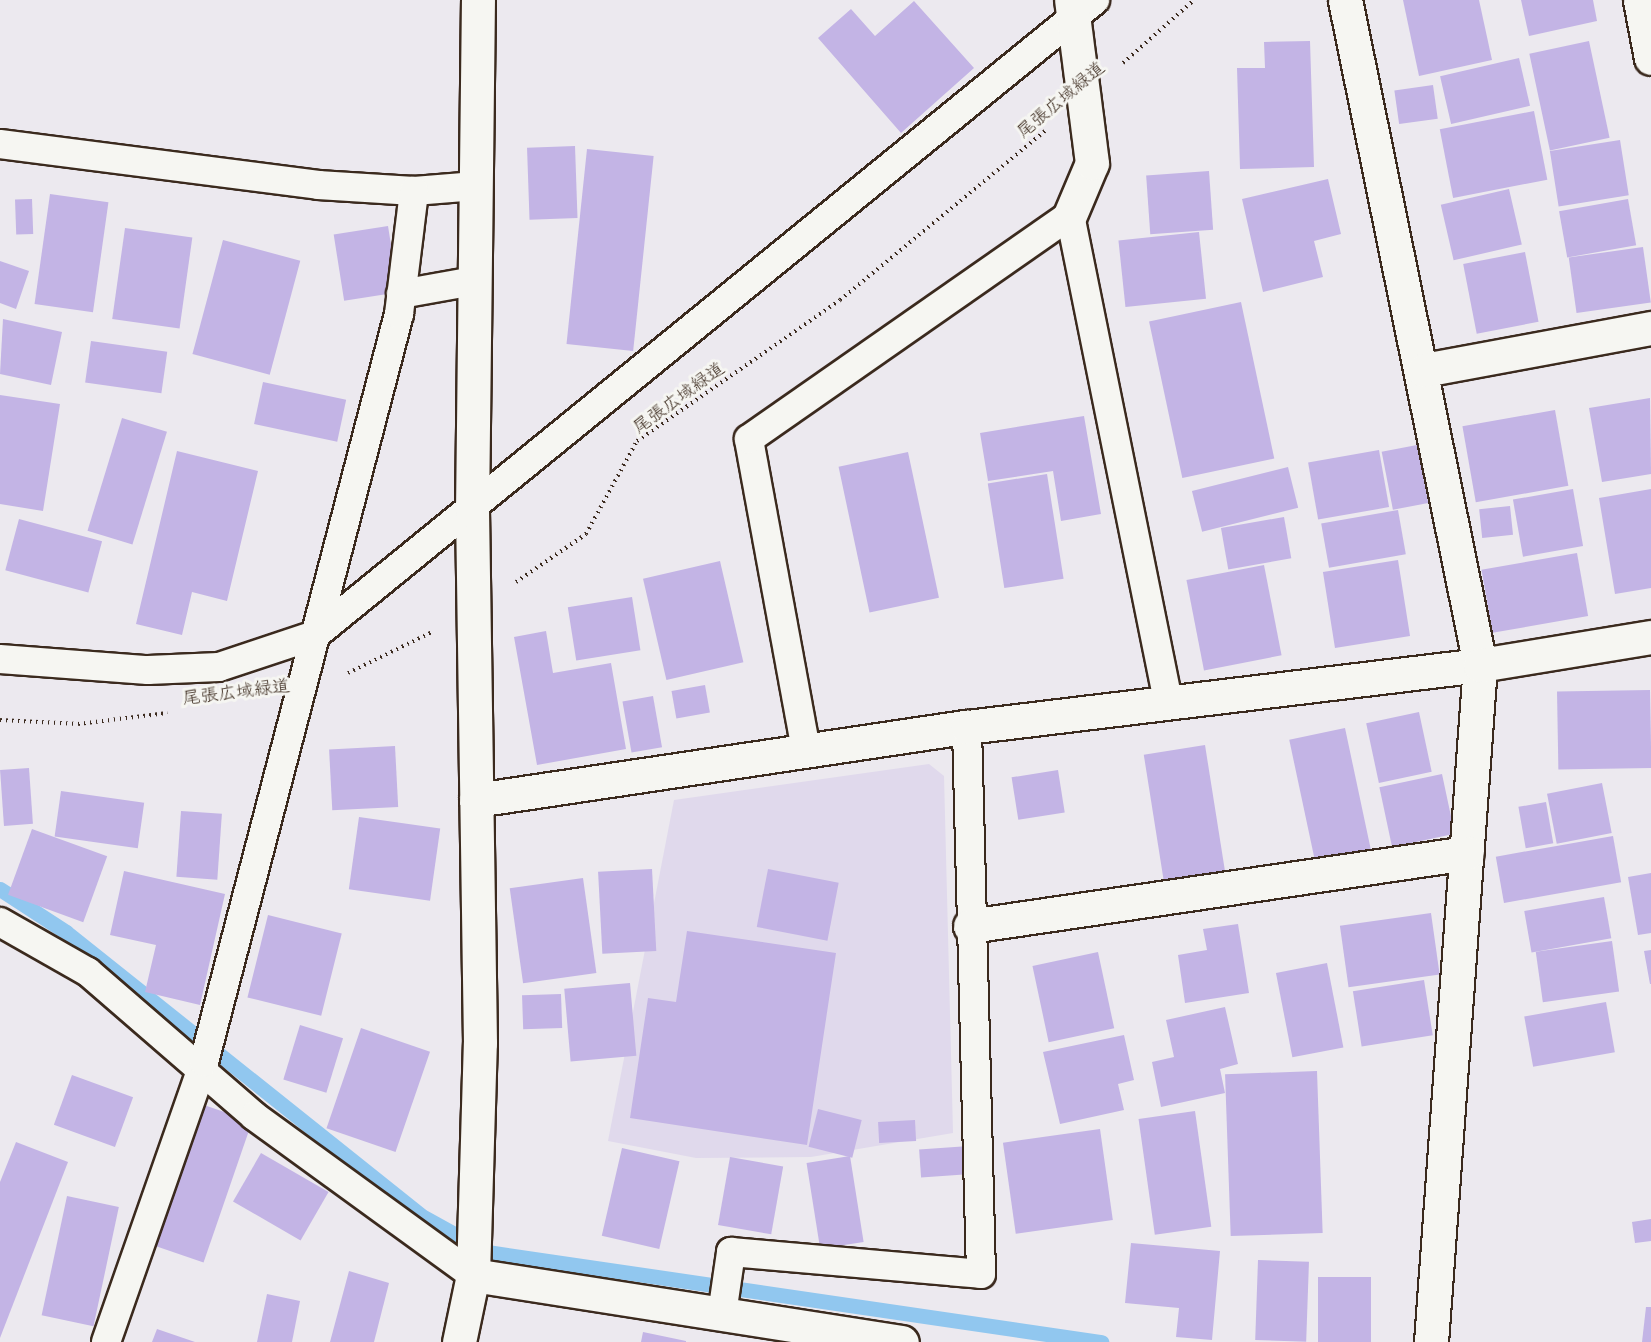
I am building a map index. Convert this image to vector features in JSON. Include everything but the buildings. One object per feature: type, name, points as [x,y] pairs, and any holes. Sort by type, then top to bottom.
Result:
[{"type":"street","points":[[459,1342],[473,1275],[480,1043],[472,511],[478,0]]},
{"type":"street","points":[[1344,0],[1424,370],[1480,664],[1431,1342]]},
{"type":"street","points":[[1640,0],[1651,58]]},
{"type":"street","points":[[1070,215],[1092,163],[1084,99],[1080,6]]},
{"type":"street","points":[[1424,370],[1651,328]]},
{"type":"street","points":[[476,800],[806,750],[1168,701],[1480,664],[1651,637]]},
{"type":"street","points":[[970,926],[1467,854]]},
{"type":"street","points":[[473,1275],[902,1342]]},
{"type":"lane","points":[[0,659],[148,670],[219,667],[315,635],[472,511],[1080,6]]},
{"type":"lane","points":[[0,144],[318,185],[414,190],[476,186]]},
{"type":"lane","points":[[106,1342],[203,1066],[300,697],[401,294],[414,190]]},
{"type":"lane","points":[[806,750],[749,439],[1070,215],[1168,701]]},
{"type":"lane","points":[[401,294],[474,281]]},
{"type":"lane","points":[[722,1314],[731,1252],[981,1274],[970,926],[967,728]]},
{"type":"lane","points":[[0,922],[87,972],[203,1066],[254,1116],[473,1275]]},
{"type":"path","name":"尾張広域緑道","points":[[300,697],[473,612],[586,534],[637,441],[840,300],[1084,99],[1194,0]]},
{"type":"path","name":"尾張広域緑道","points":[[0,720],[78,724],[171,712]]},
{"type":"shaded area","points":[[929,764],[944,776],[953,1133],[811,1157],[696,1158],[608,1141],[674,800]]},
{"type":"waterway","points":[[0,889],[66,932],[420,1215],[487,1252],[1101,1342]]}]
